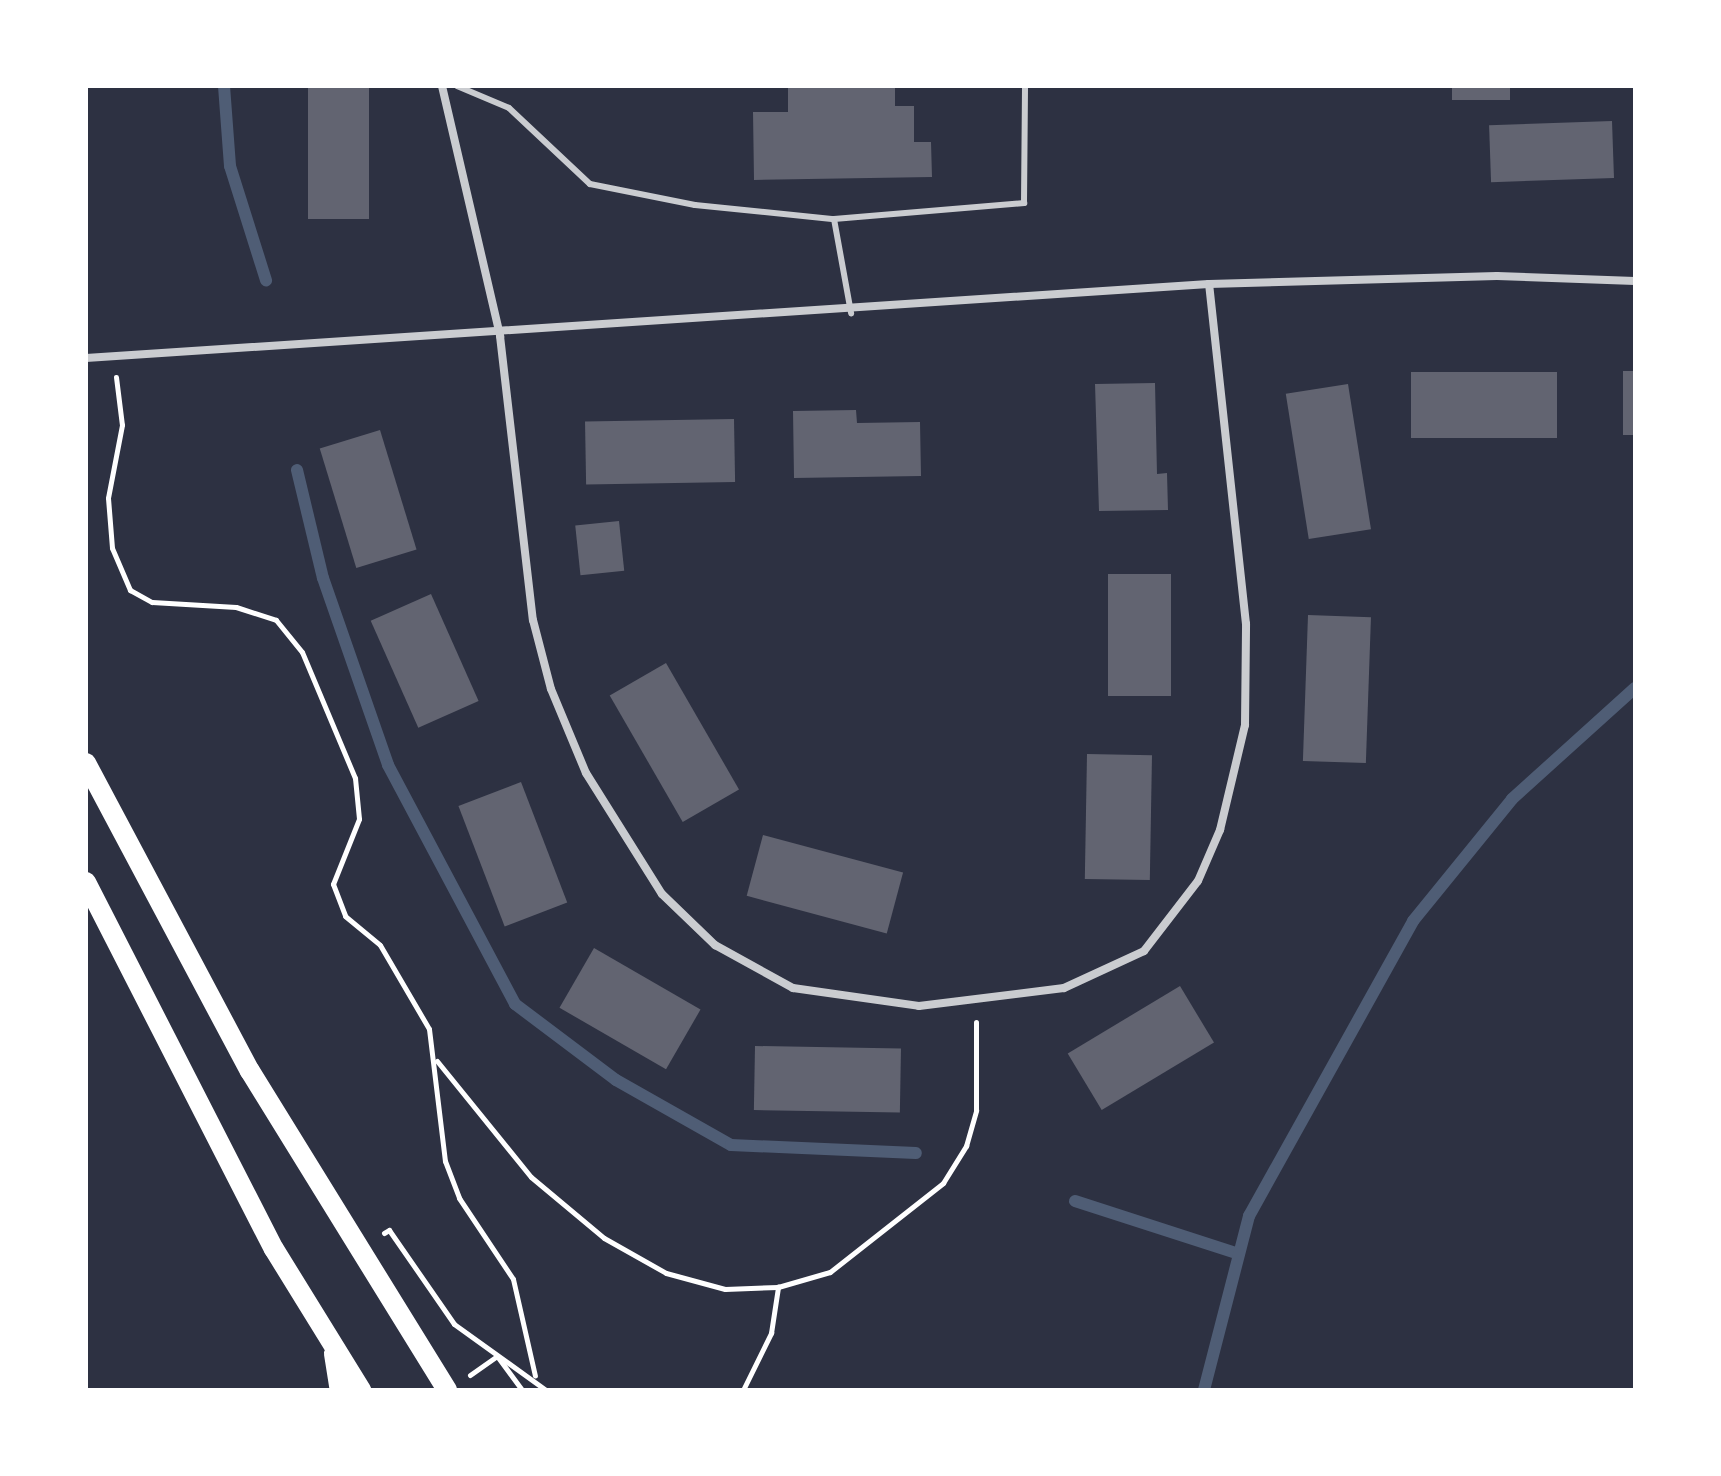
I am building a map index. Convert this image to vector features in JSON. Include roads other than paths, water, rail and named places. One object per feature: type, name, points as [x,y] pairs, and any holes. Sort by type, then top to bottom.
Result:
[{"type":"main road","points":[[86,763],[250,1071],[357,1253],[447,1390]]},
{"type":"main road","points":[[86,882],[274,1249],[361,1390]]},
{"type":"main road","points":[[333,1346],[340,1390]]},
{"type":"street","points":[[442,86],[500,336],[533,620],[551,689],[621,836],[662,894],[715,945],[761,975],[845,1001],[976,1002],[1064,988],[1144,951],[1198,881],[1220,830],[1245,725],[1246,624],[1209,284]]},
{"type":"street","points":[[86,358],[851,313],[1209,284],[1497,276],[1635,281]]},
{"type":"lane","points":[[457,86],[509,108],[590,184],[695,205],[834,219],[1024,203],[1025,86]]},
{"type":"lane","points":[[834,219],[851,313]]},
{"type":"waterway","points":[[224,86],[230,166],[266,280]]},
{"type":"waterway","points":[[297,470],[323,578],[388,765],[515,1004],[616,1080],[731,1145],[916,1153]]},
{"type":"waterway","points":[[1204,1390],[1249,1216],[1413,921],[1512,799],[1635,688]]},
{"type":"waterway","points":[[1075,1201],[1239,1254]]}]
